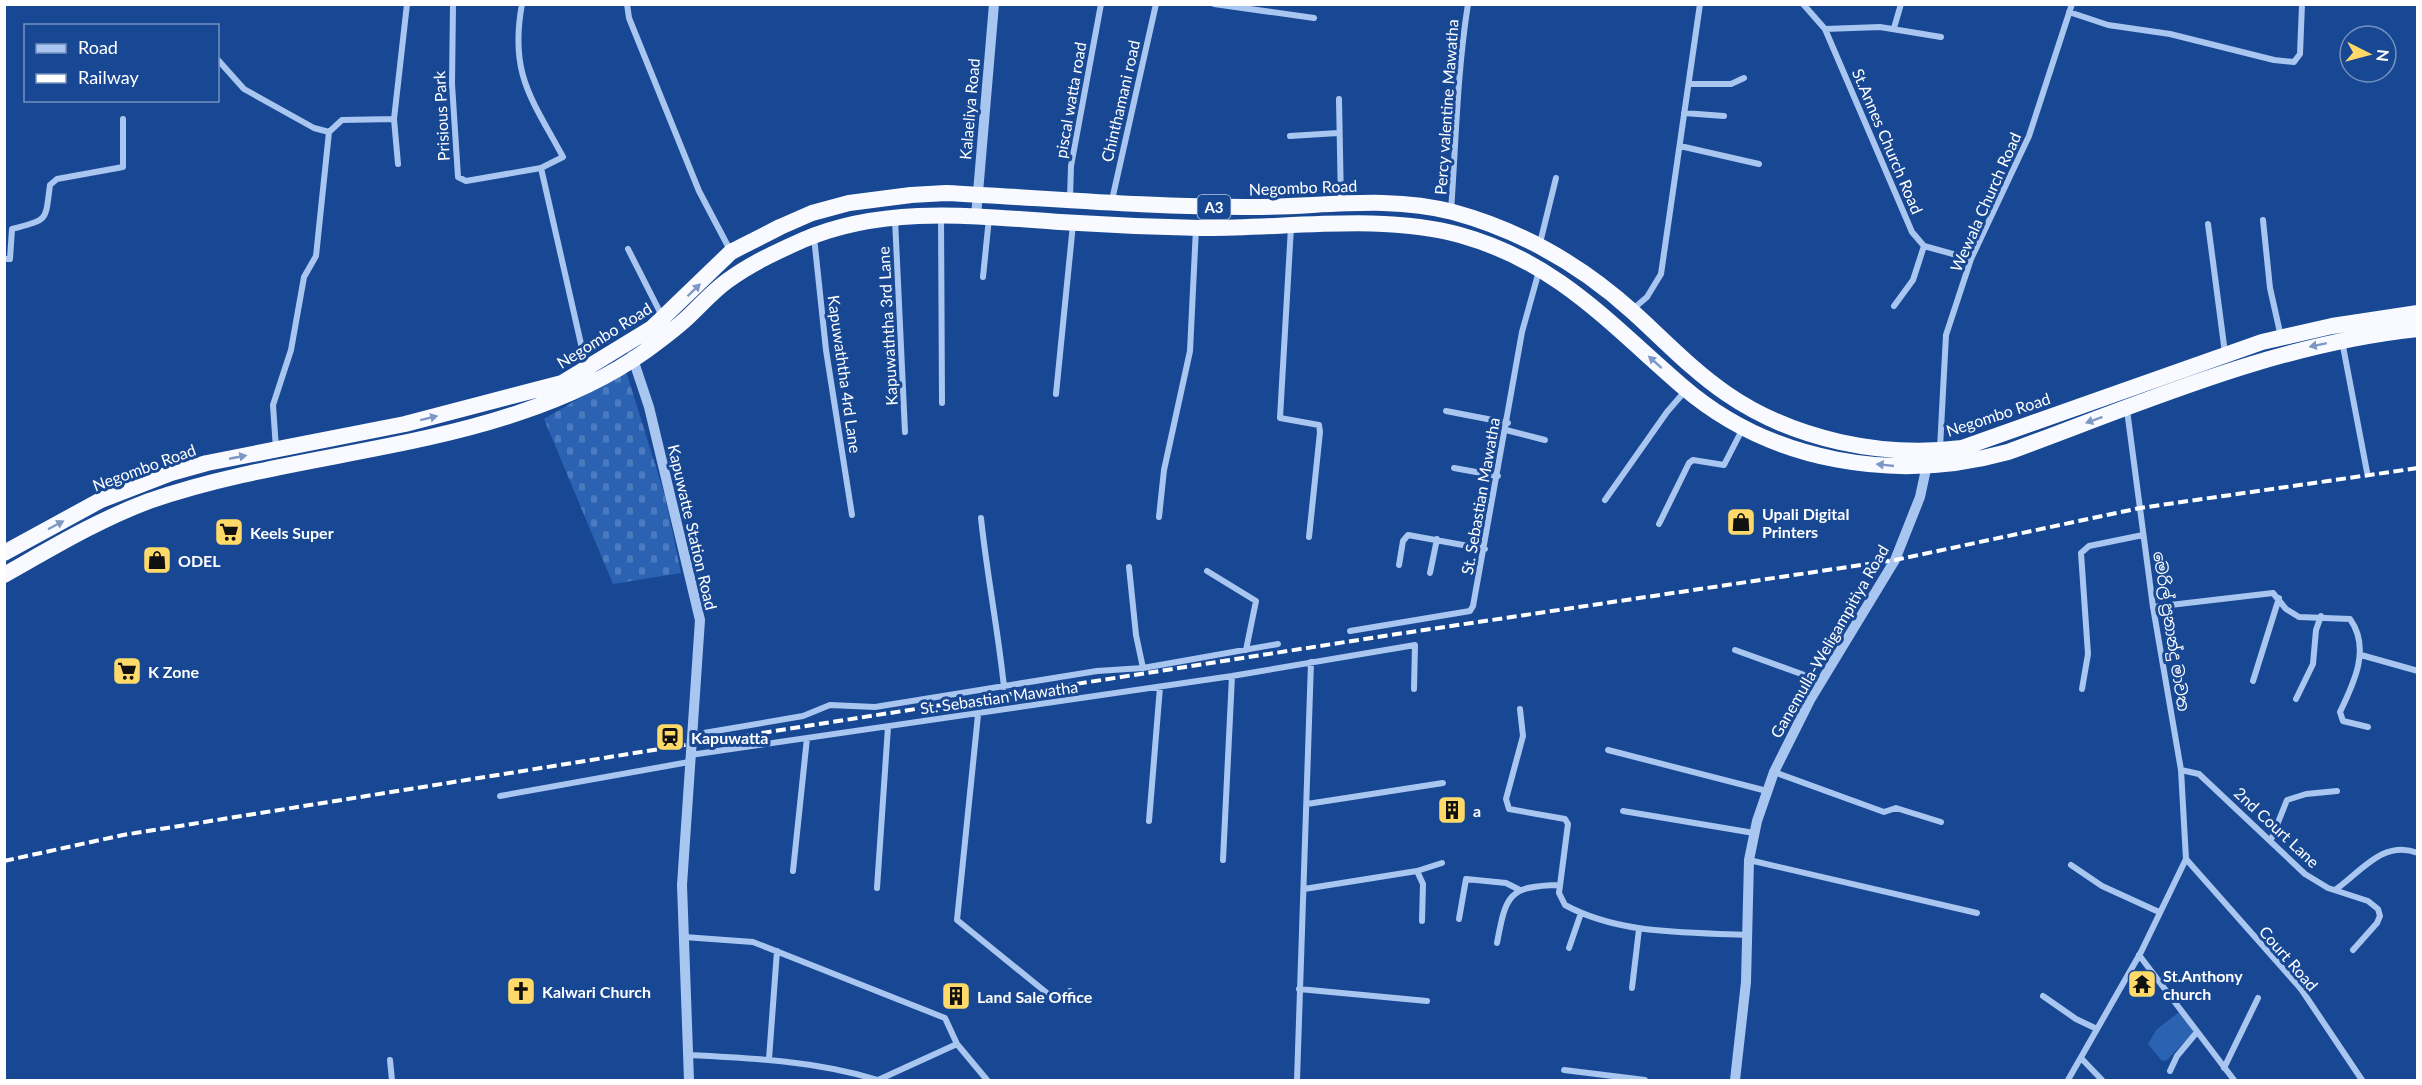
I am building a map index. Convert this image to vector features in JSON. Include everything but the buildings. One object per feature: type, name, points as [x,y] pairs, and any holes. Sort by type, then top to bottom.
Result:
[{"type":"highway","name":"Negombo Road","points":[[4,552],[101,500],[207,463],[405,424],[481,405],[519,392],[562,383],[587,369],[631,352],[731,252],[812,213],[849,204],[912,195],[977,195],[1111,204],[1260,208],[1341,203],[1397,203],[1451,212],[1501,227],[1540,244],[1592,278],[1632,310],[1697,372],[1729,396],[1799,429],[1865,448],[1933,459],[2225,354],[2281,337],[2332,326],[2418,313]]},
{"type":"highway","name":"Negombo Road","points":[[4,575],[94,524],[150,501],[209,484],[482,425],[567,396],[631,352],[683,322],[724,283],[759,261],[814,236],[854,224],[895,218],[941,215],[1196,228],[1341,224],[1425,228],[1488,244],[1540,267],[1599,310],[1686,390],[1743,428],[1797,450],[1830,459],[1933,459],[1971,462],[2008,452],[2259,361],[2342,340],[2418,329]]},
{"type":"street","points":[[398,164],[394,119],[407,4]]},
{"type":"street","name":"Prisious Park","points":[[453,4],[452,84],[458,177],[466,181],[541,168],[563,158],[521,77],[517,31],[522,4]]},
{"type":"street","points":[[627,4],[629,18],[699,191],[731,252]]},
{"type":"street","name":"Kalaeliya Road","points":[[982,217],[977,195],[994,4]]},
{"type":"street","name":"piscal watta road","points":[[1070,202],[1071,166],[1101,4]]},
{"type":"street","name":"Chinthamani road","points":[[1111,204],[1156,4]]},
{"type":"street","points":[[1214,4],[1314,18]]},
{"type":"street","name":"Percy valentine Mawatha","points":[[1451,212],[1457,154],[1461,49],[1468,4]]},
{"type":"street","points":[[1632,310],[1647,297],[1661,274],[1700,4]]},
{"type":"street","name":"St.Annes Church Road","points":[[1803,4],[1825,29],[1905,218],[1912,232],[1924,246]]},
{"type":"street","points":[[1894,28],[1901,4]]},
{"type":"street","name":"Wewala Church Road","points":[[1933,459],[1946,335],[1971,259],[2030,136],[2072,4]]},
{"type":"street","points":[[2069,12],[2108,25],[2170,34],[2274,60],[2294,62],[2300,54],[2301,4]]},
{"type":"street","points":[[1825,29],[1894,28],[1941,37]]},
{"type":"street","points":[[219,61],[244,89],[314,128],[329,132]]},
{"type":"street","points":[[1689,84],[1731,84],[1744,78]]},
{"type":"street","points":[[1340,99],[1338,133],[1341,203]]},
{"type":"street","points":[[1684,113],[1724,116]]},
{"type":"street","points":[[4,259],[10,259],[12,229],[42,221],[46,216],[50,185],[57,179],[123,167],[123,119]]},
{"type":"street","points":[[276,450],[273,405],[291,350],[304,278],[316,256],[329,132],[342,120],[394,119]]},
{"type":"street","points":[[1290,136],[1338,133]]},
{"type":"street","points":[[1680,146],[1759,164]]},
{"type":"street","points":[[541,168],[587,369]]},
{"type":"street","points":[[1540,244],[1556,178]]},
{"type":"street","points":[[941,215],[942,403]]},
{"type":"street","points":[[982,217],[983,277]]},
{"type":"street","name":"Kapuwaththa 3rd Lane","points":[[895,218],[905,432]]},
{"type":"street","points":[[2263,220],[2270,288],[2281,337]]},
{"type":"street","points":[[1056,394],[1073,223]]},
{"type":"street","points":[[2208,224],[2225,354]]},
{"type":"street","points":[[1291,226],[1280,418],[1319,425],[1309,537]]},
{"type":"street","points":[[1159,517],[1164,470],[1190,351],[1196,228]]},
{"type":"street","name":"Kapuwaththa 4rd Lane","points":[[814,236],[826,350],[852,515]]},
{"type":"street","points":[[1894,306],[1912,280],[1924,246],[1940,248],[1971,259]]},
{"type":"street","points":[[628,249],[663,319]]},
{"type":"street","name":"St. Sebastian Mawatha","points":[[1350,631],[1470,611],[1473,606],[1507,427],[1522,332],[1540,267]]},
{"type":"street","points":[[2342,340],[2367,472]]},
{"type":"street","name":"Kapuwatte Station Road","points":[[631,352],[650,407],[700,620],[682,885],[688,1080]]},
{"type":"street","points":[[1605,500],[1667,412],[1686,390]]},
{"type":"street","name":"මෙරිල් ප්‍රනාන්දු මාවත","points":[[2122,392],[2127,408],[2153,608],[2181,770],[2186,859]]},
{"type":"street","points":[[1446,411],[1545,440]]},
{"type":"street","points":[[1659,524],[1689,463],[1693,460],[1724,465],[1743,428]]},
{"type":"street","name":"Ganemulla-Weligampitiya Road","points":[[1735,1080],[1746,982],[1749,860],[1754,833],[1767,791],[1774,771],[1821,681],[1891,568],[1933,459]]},
{"type":"street","points":[[1454,468],[1498,476]]},
{"type":"street","points":[[981,518],[985,558],[998,628],[1004,687]]},
{"type":"street","points":[[1399,565],[1403,541],[1408,535],[1437,538],[1485,549]]},
{"type":"street","points":[[2082,689],[2088,654],[2081,553],[2089,546],[2143,535]]},
{"type":"street","points":[[1430,573],[1437,538]]},
{"type":"street","points":[[1129,567],[1136,635],[1143,668]]},
{"type":"street","points":[[1207,571],[1251,596],[1256,602],[1246,650]]},
{"type":"street","points":[[2153,608],[2273,592],[2286,609],[2300,617],[2321,616],[2350,619],[2360,638],[2361,654],[2340,712],[2343,721],[2368,727]]},
{"type":"street","points":[[2253,681],[2279,598]]},
{"type":"street","points":[[2296,699],[2313,664],[2316,630],[2321,616]]},
{"type":"street","points":[[692,735],[803,716],[830,705],[875,707],[1097,670],[1143,668],[1278,644]]},
{"type":"street","name":"St. Sebastian Mawatha","points":[[500,796],[689,758],[807,738],[978,715],[1415,645],[1414,689]]},
{"type":"street","points":[[1735,650],[1821,681]]},
{"type":"street","points":[[2361,654],[2418,670]]},
{"type":"street","points":[[1298,1080],[1299,989],[1311,662]]},
{"type":"street","points":[[1223,860],[1232,676]]},
{"type":"street","points":[[1149,821],[1160,687]]},
{"type":"street","points":[[1520,710],[1523,736],[1506,799],[1509,808],[1565,819],[1568,824],[1559,893],[1564,905],[1581,913],[1639,928],[1748,935]]},
{"type":"street","points":[[978,715],[971,762],[957,920],[1053,998],[1064,1002],[1070,991]]},
{"type":"street","points":[[877,888],[888,727]]},
{"type":"street","points":[[793,871],[807,738]]},
{"type":"street","points":[[1608,750],[1767,791]]},
{"type":"street","name":"2nd Court Lane","points":[[2181,770],[2199,774],[2305,874],[2335,890],[2368,901],[2378,909],[2380,916],[2377,923],[2353,950]]},
{"type":"street","points":[[1774,771],[1884,812],[1896,808],[1941,822]]},
{"type":"street","points":[[1307,804],[1443,783]]},
{"type":"street","points":[[2271,840],[2287,800],[2307,794],[2337,791]]},
{"type":"street","points":[[1623,811],[1754,833]]},
{"type":"street","points":[[2335,890],[2388,850],[2407,849],[2418,854]]},
{"type":"street","points":[[2068,1080],[2139,955],[2186,859]]},
{"type":"street","name":"Court Road","points":[[2186,859],[2301,989],[2362,1080]]},
{"type":"street","points":[[1749,860],[1977,913]]},
{"type":"street","points":[[1304,889],[1417,871],[1443,863]]},
{"type":"street","points":[[2071,865],[2102,886],[2159,912]]},
{"type":"street","points":[[1417,871],[1423,884],[1422,921]]},
{"type":"street","points":[[1459,918],[1466,879],[1506,883],[1518,889],[1560,885]]},
{"type":"street","points":[[1497,943],[1503,914],[1510,897],[1518,889]]},
{"type":"street","points":[[1569,948],[1581,913]]},
{"type":"street","points":[[1632,987],[1639,928]]},
{"type":"street","points":[[684,936],[753,942],[945,1018],[957,1044],[987,1080]]},
{"type":"street","points":[[769,1059],[777,951]]},
{"type":"street","points":[[2139,955],[2234,1080]]},
{"type":"street","points":[[1299,989],[1427,1001]]},
{"type":"street","points":[[2043,996],[2076,1019],[2097,1029]]},
{"type":"street","points":[[2224,1068],[2246,1028],[2250,1012],[2258,998]]},
{"type":"street","points":[[2170,1071],[2177,1056],[2197,1032]]},
{"type":"street","points":[[688,1055],[769,1059],[852,1072],[878,1080],[957,1044]]},
{"type":"street","points":[[2081,1058],[2102,1080]]},
{"type":"street","points":[[390,1060],[392,1080]]},
{"type":"street","points":[[1564,1070],[1645,1080]]},
{"type":"green space","points":[[626,371],[665,496],[681,573],[613,584],[544,419]]},
{"type":"green space","points":[[2179,1012],[2194,1032],[2167,1060],[2162,1061],[2148,1044],[2156,1030]]},
{"type":"railway","points":[[4,861],[123,835],[691,744],[1384,636],[1895,560],[2140,508],[2418,468]]},
{"type":"place","name":"Upali Digital Printers","points":[[1741,522]]},
{"type":"place","name":"Keels Super","points":[[229,532]]},
{"type":"place","name":"ODEL","points":[[157,560]]},
{"type":"place","name":"K Zone","points":[[127,671]]},
{"type":"place","name":"Kapuwatta","points":[[670,737]]},
{"type":"place","name":"a","points":[[1452,810]]},
{"type":"place","name":"St.Anthony church","points":[[2142,984]]},
{"type":"place","name":"Kalwari Church","points":[[521,991]]},
{"type":"place","name":"Land Sale Office","points":[[956,996]]}]
